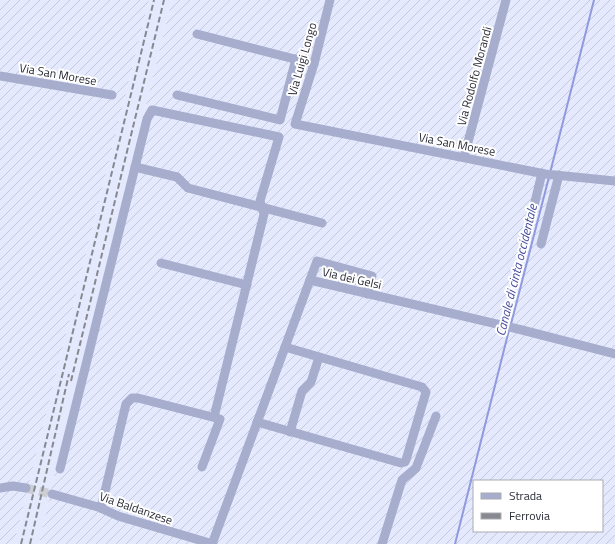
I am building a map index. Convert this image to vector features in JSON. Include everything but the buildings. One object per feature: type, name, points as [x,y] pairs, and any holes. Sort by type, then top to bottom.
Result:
[{"type":"street","name":"Via Luigi Longo","points":[[296,124],[314,64],[330,0]]},
{"type":"street","name":"Via Rodolfo Morandi","points":[[464,157],[506,0]]},
{"type":"street","points":[[197,34],[314,64]]},
{"type":"street","points":[[177,95],[280,120],[296,59]]},
{"type":"street","name":"Via San Morese","points":[[0,76],[112,95]]},
{"type":"street","points":[[60,469],[147,119],[152,110],[279,137],[260,202],[264,214],[214,417]]},
{"type":"street","name":"Via San Morese","points":[[296,124],[544,173],[615,180]]},
{"type":"street","points":[[135,167],[177,177],[188,188],[322,224]]},
{"type":"street","points":[[526,239],[544,173]]},
{"type":"street","points":[[541,244],[558,175]]},
{"type":"street","points":[[310,280],[317,261],[372,276],[367,294]]},
{"type":"street","points":[[161,263],[247,285]]},
{"type":"street","name":"Via dei Gelsi","points":[[212,544],[310,280],[522,330],[615,354]]},
{"type":"street","points":[[257,422],[401,463],[405,462],[406,460],[426,392],[422,387],[285,347]]},
{"type":"street","points":[[290,432],[302,391],[311,382],[319,357]]},
{"type":"street","points":[[101,508],[126,404],[132,398],[138,398],[220,419],[202,468]]},
{"type":"street","points":[[382,544],[402,480],[416,468],[436,416]]},
{"type":"street","points":[[0,488],[14,486],[26,488]]},
{"type":"street","name":"Via Baldanzese","points":[[52,494],[101,508],[118,516],[212,544]]},
{"type":"shaded area","points":[[0,0],[149,0],[14,544],[0,544]]},
{"type":"shaded area","points":[[149,0],[172,0],[55,472],[39,544],[14,544]]},
{"type":"shaded area","points":[[172,0],[615,0],[615,544],[39,544],[55,472]]},
{"type":"waterway","name":"Canale di cinta occidentale","points":[[550,173],[594,0]]},
{"type":"waterway","name":"Canale di cinta occidentale","points":[[511,324],[549,177]]},
{"type":"waterway","name":"Canale di cinta occidentale","points":[[455,544],[509,330]]},
{"type":"tunnel","points":[[26,488],[52,494]]},
{"type":"railway","points":[[21,544],[154,0]]},
{"type":"railway","points":[[71,381],[164,0]]},
{"type":"railway","points":[[30,544],[69,374]]}]
